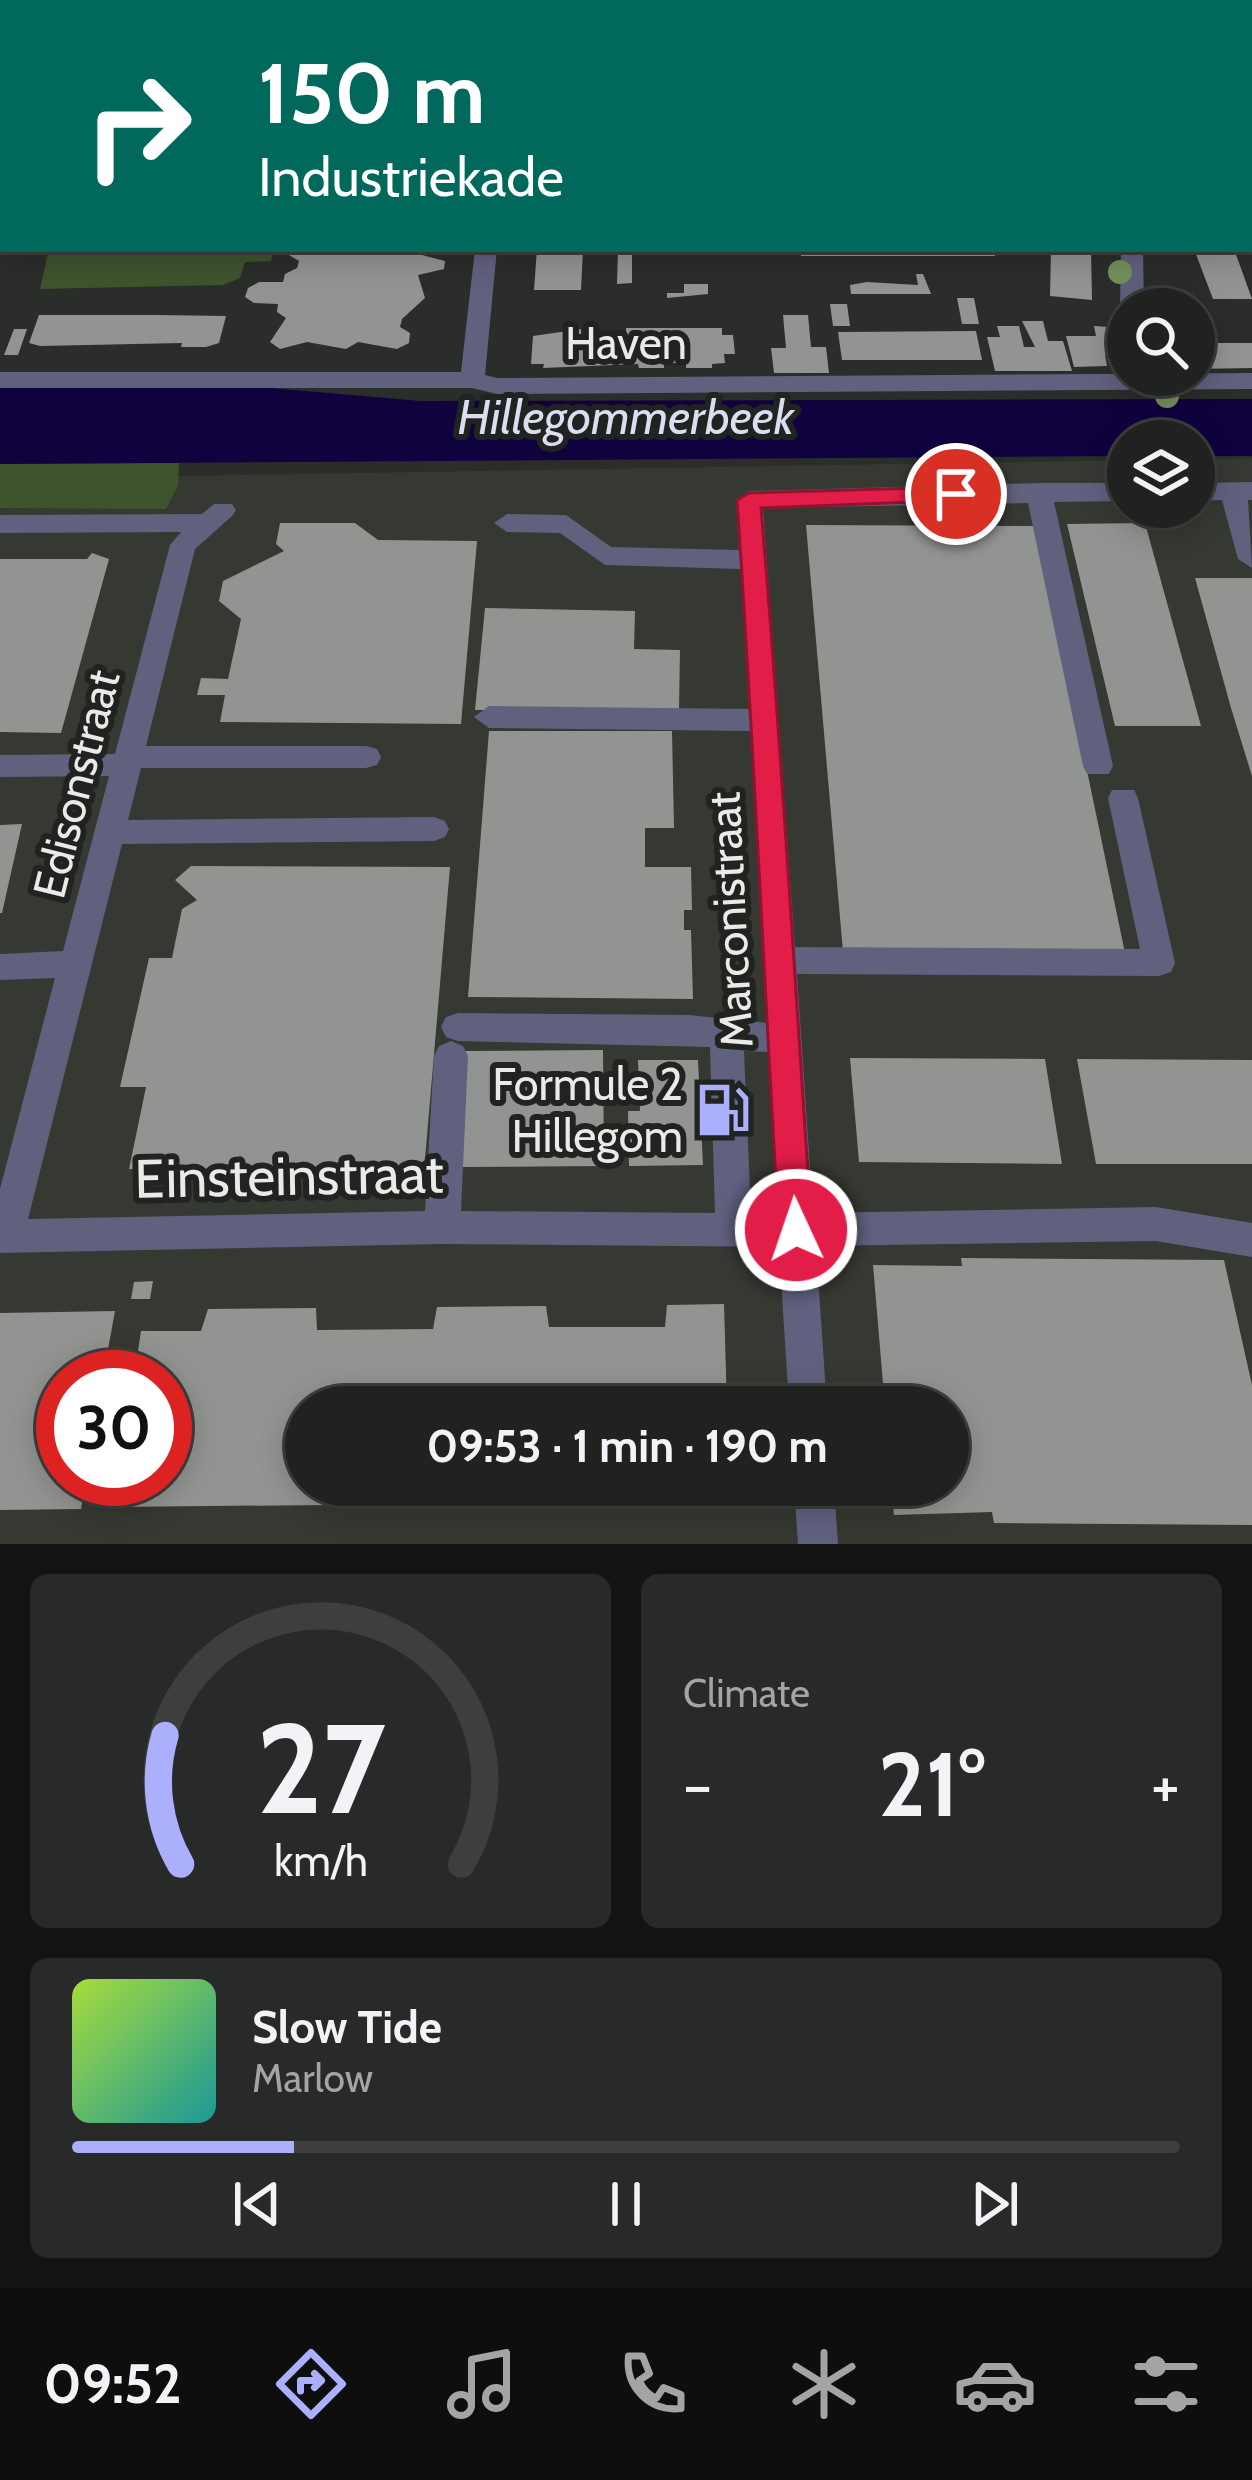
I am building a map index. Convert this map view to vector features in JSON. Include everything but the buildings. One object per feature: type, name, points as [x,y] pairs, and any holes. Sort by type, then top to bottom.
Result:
[{"type":"street","points":[[472,380],[486,252]]},
{"type":"street","points":[[1132,252],[1132,288]]},
{"type":"street","name":"Haven","points":[[0,380],[472,380],[497,386],[1107,379]]},
{"type":"street","name":"Haven","points":[[1215,380],[1252,381]]},
{"type":"street","points":[[1098,766],[1039,492],[1107,492]]},
{"type":"street","name":"Marconistraat","points":[[807,1386],[749,500],[1039,492]]},
{"type":"street","points":[[1242,492],[1252,559]]},
{"type":"street","name":"Edisonstraat","points":[[0,524],[216,517],[183,545],[3,1236]]},
{"type":"street","points":[[507,523],[566,524],[605,556],[754,560]]},
{"type":"street","points":[[489,717],[766,720]]},
{"type":"street","points":[[0,766],[366,757]]},
{"type":"street","points":[[778,960],[1159,963],[1123,798]]},
{"type":"street","points":[[110,832],[434,829]]},
{"type":"street","points":[[0,967],[76,964]]},
{"type":"street","points":[[442,1227],[454,1042],[689,1029],[785,1038]]},
{"type":"street","points":[[726,1036],[734,1229]]},
{"type":"street","name":"Einsteinstraat","points":[[3,1236],[442,1227],[796,1230],[1156,1225],[1252,1240]]},
{"type":"street","points":[[815,1506],[818,1544]]},
{"type":"shaded area","points":[[1252,458],[1252,1544],[0,1544],[0,479],[1107,460],[1107,528],[1215,528],[1215,459]]},
{"type":"green space","points":[[48,252],[272,252],[271,261],[245,262],[240,278],[223,285],[40,289]]},
{"type":"green space","points":[[179,463],[178,485],[166,509],[0,508],[0,464]]},
{"type":"water","name":"Hillegommerbeek","points":[[249,386],[420,401],[1252,399],[1252,456],[1215,456],[1215,420],[1107,420],[1107,456],[0,464],[0,388]]},
{"type":"place","name":"Formule 2 Hillegom","points":[[723,1110]]},
{"type":"route","points":[[796,1230],[774,826],[749,500],[956,494]]}]
